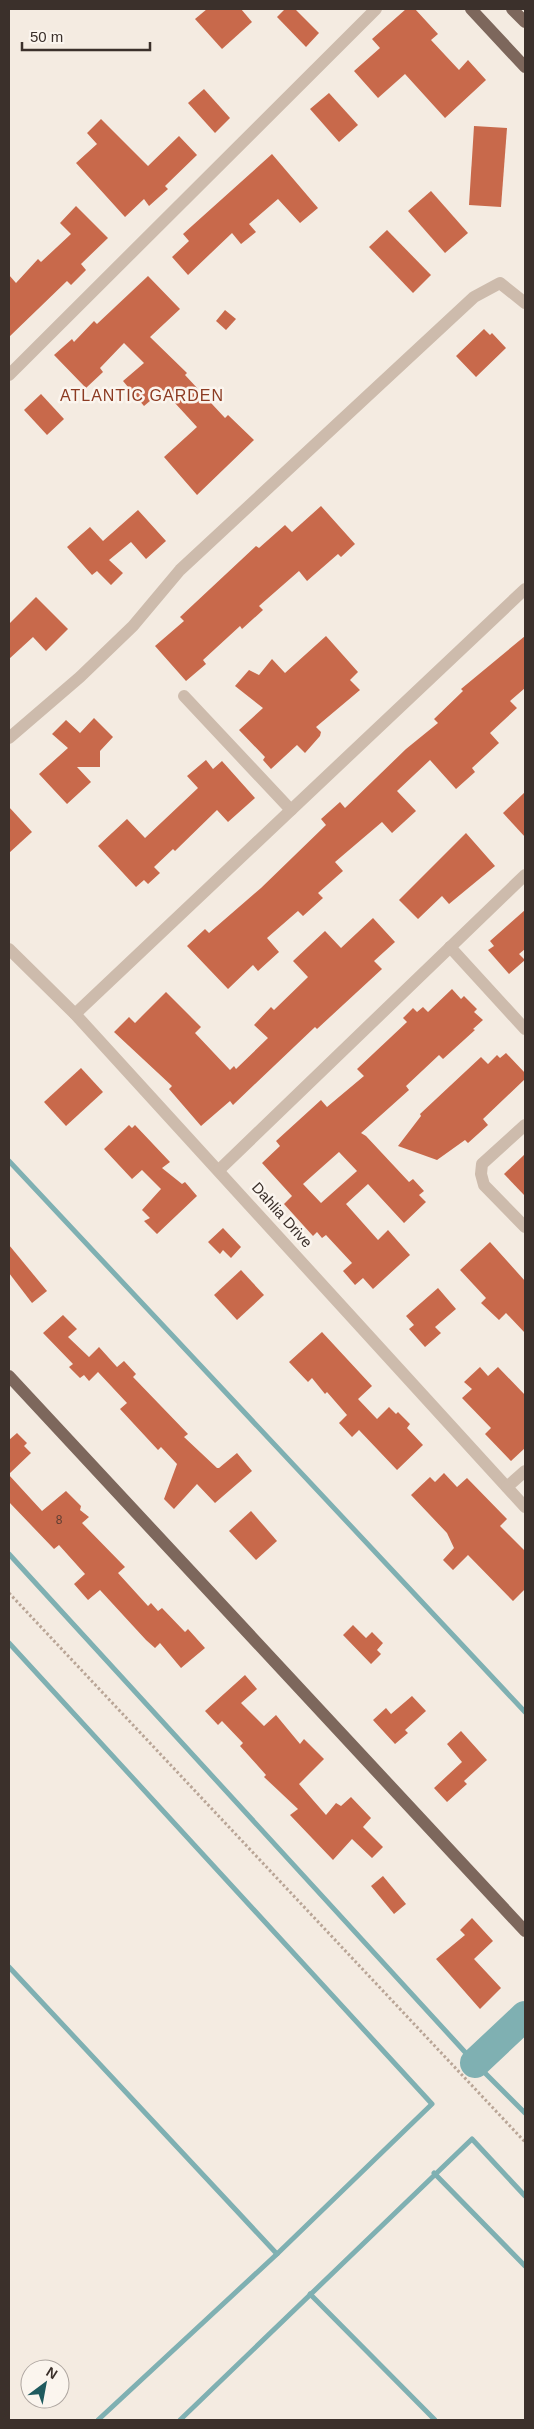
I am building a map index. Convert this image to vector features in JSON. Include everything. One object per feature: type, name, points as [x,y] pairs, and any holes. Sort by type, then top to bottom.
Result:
[{"type":"main road","points":[[471,9],[525,66]]},
{"type":"main road","points":[[512,9],[525,22]]},
{"type":"main road","points":[[9,1376],[525,1931]]},
{"type":"street","points":[[9,375],[376,9]]},
{"type":"street","points":[[9,738],[87,670],[133,626],[180,570],[474,297],[500,283],[525,303]]},
{"type":"street","points":[[75,1014],[525,589]]},
{"type":"street","points":[[184,696],[291,810]]},
{"type":"street","points":[[219,1170],[525,875]]},
{"type":"street","points":[[450,947],[525,1029]]},
{"type":"street","name":"Dahlia Drive","points":[[9,949],[75,1014],[525,1507]]},
{"type":"street","points":[[525,1125],[482,1164],[481,1174],[484,1185],[525,1227]]},
{"type":"street","points":[[507,1487],[525,1471]]},
{"type":"path","points":[[9,1593],[525,2142]]},
{"type":"building","points":[[207,9],[241,9],[252,22],[222,49],[195,19]]},
{"type":"building","points":[[285,9],[295,9],[319,33],[306,47],[277,17]]},
{"type":"building","points":[[406,9],[415,9],[438,34],[431,40],[459,70],[468,60],[486,80],[445,118],[405,74],[378,98],[354,71],[380,48],[372,39]]},
{"type":"building","points":[[204,89],[230,118],[215,133],[188,103]]},
{"type":"building","points":[[329,93],[358,125],[339,142],[310,109]]},
{"type":"building","points":[[101,119],[148,166],[179,136],[197,155],[165,186],[168,189],[149,206],[144,199],[125,217],[76,163],[97,144],[87,133]]},
{"type":"building","points":[[474,126],[507,128],[501,207],[469,205]]},
{"type":"building","points":[[272,154],[318,208],[300,223],[278,199],[249,224],[256,232],[241,244],[232,233],[188,275],[172,257],[189,241],[183,234]]},
{"type":"building","points":[[431,191],[468,233],[445,253],[408,211]]},
{"type":"building","points":[[76,206],[108,238],[81,264],[86,270],[71,285],[67,281],[9,337],[9,275],[16,283],[38,259],[41,262],[71,234],[60,223]]},
{"type":"building","points":[[387,230],[431,275],[413,293],[369,247]]},
{"type":"building","points":[[148,276],[180,309],[150,337],[187,373],[185,375],[225,418],[228,415],[254,440],[197,495],[164,457],[197,427],[163,390],[144,406],[123,381],[144,363],[124,343],[100,368],[103,372],[86,388],[54,355],[72,339],[74,342],[94,321],[97,324]]},
{"type":"building","points":[[225,310],[236,319],[226,330],[216,321]]},
{"type":"building","points":[[484,329],[490,335],[492,333],[506,348],[476,377],[456,356]]},
{"type":"building","points":[[41,394],[64,419],[47,435],[24,410]]},
{"type":"building","points":[[321,506],[355,544],[341,557],[338,554],[307,581],[299,571],[259,606],[263,610],[242,629],[240,626],[203,660],[206,664],[186,681],[155,646],[184,621],[180,617],[256,546],[259,548],[285,525],[292,532]]},
{"type":"building","points":[[138,510],[166,541],[146,559],[131,542],[109,560],[123,573],[111,585],[97,571],[92,575],[67,547],[90,527],[103,541]]},
{"type":"building","points":[[36,597],[68,629],[46,651],[33,637],[9,659],[9,624]]},
{"type":"building","points":[[326,636],[358,672],[350,680],[360,690],[316,727],[321,732],[320,736],[305,753],[297,745],[271,769],[263,760],[265,757],[239,730],[263,708],[235,686],[249,670],[259,675],[272,659],[285,673]]},
{"type":"building","points":[[525,636],[525,688],[510,701],[517,708],[490,733],[499,743],[472,768],[475,772],[456,789],[430,760],[397,791],[416,811],[392,833],[382,822],[335,862],[343,871],[318,893],[323,898],[303,916],[298,911],[267,938],[279,952],[258,971],[253,965],[228,989],[187,946],[205,929],[209,933],[261,888],[326,825],[321,819],[340,802],[345,808],[406,749],[438,723],[434,719],[463,691],[461,689]]},
{"type":"building","points":[[94,718],[113,737],[100,751],[100,767],[77,767],[91,782],[67,804],[39,774],[68,748],[52,734],[66,720],[80,733]]},
{"type":"building","points":[[206,760],[213,769],[222,761],[255,798],[228,822],[217,810],[175,851],[173,849],[154,867],[160,873],[148,884],[144,880],[136,887],[98,846],[127,819],[145,838],[198,788],[187,776]]},
{"type":"building","points":[[525,792],[525,837],[503,813]]},
{"type":"building","points":[[9,807],[32,832],[9,853]]},
{"type":"building","points":[[466,833],[495,866],[449,904],[442,896],[418,919],[399,900]]},
{"type":"building","points":[[525,910],[525,949],[519,954],[525,960],[509,974],[488,950],[494,946],[490,941]]},
{"type":"building","points":[[373,918],[395,942],[374,961],[382,969],[317,1029],[315,1027],[233,1105],[230,1101],[201,1126],[169,1089],[172,1086],[114,1032],[129,1017],[135,1023],[166,992],[201,1027],[195,1033],[230,1070],[234,1066],[236,1069],[268,1038],[254,1025],[271,1007],[274,1010],[308,977],[293,961],[325,931],[341,948]]},
{"type":"building","points":[[452,989],[461,999],[464,996],[477,1009],[474,1012],[483,1020],[473,1029],[475,1030],[443,1059],[439,1055],[406,1086],[409,1090],[361,1133],[409,1182],[413,1179],[424,1191],[419,1195],[426,1202],[404,1223],[368,1184],[346,1204],[378,1240],[388,1230],[410,1255],[373,1289],[363,1278],[355,1285],[343,1271],[352,1263],[326,1235],[322,1238],[317,1232],[313,1236],[284,1204],[292,1196],[262,1163],[280,1146],[276,1141],[321,1100],[327,1107],[364,1076],[357,1069],[407,1022],[403,1018],[413,1008],[417,1012],[423,1007],[428,1012]],"holes":[[[339,1152],[357,1171],[321,1203],[303,1184]]]},
{"type":"building","points":[[506,1053],[525,1073],[525,1079],[483,1119],[488,1125],[468,1143],[465,1140],[437,1160],[398,1146],[421,1116],[420,1114],[481,1057],[488,1064],[497,1055],[500,1058]]},
{"type":"building","points":[[81,1068],[103,1092],[66,1126],[44,1102]]},
{"type":"building","points":[[129,1125],[132,1128],[135,1125],[170,1162],[162,1168],[182,1184],[185,1182],[197,1196],[157,1234],[144,1221],[150,1218],[142,1210],[161,1189],[142,1170],[132,1179],[104,1149]]},
{"type":"building","points":[[525,1154],[525,1196],[504,1174]]},
{"type":"building","points":[[223,1228],[241,1247],[231,1258],[223,1250],[220,1254],[208,1242]]},
{"type":"building","points":[[490,1242],[525,1281],[525,1333],[506,1313],[499,1320],[481,1303],[486,1298],[460,1270]]},
{"type":"building","points":[[9,1245],[47,1291],[32,1303],[9,1273]]},
{"type":"building","points":[[241,1270],[264,1295],[237,1320],[214,1295]]},
{"type":"building","points":[[438,1288],[456,1309],[435,1327],[441,1333],[425,1347],[409,1329],[414,1325],[406,1316]]},
{"type":"building","points":[[63,1315],[77,1329],[68,1337],[89,1357],[99,1347],[117,1367],[124,1361],[136,1374],[133,1377],[188,1434],[184,1437],[217,1468],[237,1453],[252,1471],[215,1503],[197,1484],[174,1509],[164,1499],[177,1464],[161,1447],[158,1450],[120,1409],[127,1403],[98,1372],[89,1381],[84,1375],[80,1378],[69,1367],[73,1364],[43,1333]]},
{"type":"building","points":[[322,1332],[372,1386],[358,1399],[377,1419],[389,1407],[396,1414],[398,1412],[410,1424],[407,1428],[423,1445],[397,1470],[359,1430],[352,1437],[339,1423],[347,1415],[327,1392],[325,1394],[312,1378],[308,1382],[289,1362]]},
{"type":"building","points":[[480,1367],[488,1376],[498,1367],[525,1395],[525,1448],[511,1461],[485,1434],[491,1428],[462,1398],[472,1389],[464,1382]]},
{"type":"building","points":[[17,1433],[27,1443],[24,1446],[31,1453],[9,1474],[9,1440]]},
{"type":"building","points":[[444,1473],[457,1487],[467,1478],[507,1519],[500,1526],[525,1551],[525,1589],[513,1601],[468,1555],[453,1570],[443,1560],[454,1548],[447,1533],[411,1495],[430,1477],[435,1482]]},
{"type":"building","points":[[9,1475],[42,1511],[66,1491],[81,1506],[80,1510],[89,1517],[82,1523],[125,1567],[118,1573],[148,1606],[151,1603],[158,1611],[162,1608],[185,1632],[188,1629],[205,1648],[181,1668],[160,1643],[155,1648],[146,1640],[100,1590],[88,1600],[74,1584],[85,1574],[59,1545],[54,1549],[9,1502]]},
{"type":"building","points":[[251,1511],[277,1541],[256,1560],[229,1531]]},
{"type":"building","points":[[353,1625],[366,1638],[372,1632],[383,1643],[377,1650],[381,1654],[371,1664],[343,1635]]},
{"type":"building","points":[[245,1675],[257,1689],[241,1703],[264,1726],[276,1715],[300,1744],[304,1739],[324,1759],[299,1784],[326,1815],[336,1803],[341,1806],[351,1797],[371,1818],[363,1827],[383,1847],[372,1858],[352,1839],[333,1860],[290,1815],[298,1809],[264,1777],[266,1775],[240,1746],[243,1743],[222,1721],[218,1725],[205,1711]]},
{"type":"building","points":[[412,1696],[426,1711],[405,1730],[408,1733],[395,1744],[373,1720],[386,1708],[391,1714]]},
{"type":"building","points":[[461,1731],[487,1760],[464,1781],[467,1784],[447,1802],[434,1788],[462,1762],[447,1744]]},
{"type":"building","points":[[383,1876],[406,1904],[394,1914],[371,1886]]},
{"type":"building","points":[[472,1918],[493,1941],[474,1959],[501,1988],[480,2009],[436,1959],[465,1935],[460,1930]]},
{"type":"waterway","points":[[9,1161],[525,1712]]},
{"type":"waterway","points":[[9,1554],[475,2063],[525,2113]]},
{"type":"waterway","points":[[9,1643],[432,2104],[277,2254],[98,2420]]},
{"type":"waterway","points":[[9,1967],[277,2254]]},
{"type":"waterway","points":[[475,2063],[525,2016]]},
{"type":"waterway","points":[[180,2420],[472,2139],[525,2196]]},
{"type":"waterway","points":[[434,2173],[525,2266]]},
{"type":"waterway","points":[[310,2294],[435,2420]]},
{"type":"district","name":"ATLANTIC GARDEN","points":[[142,395]]}]
